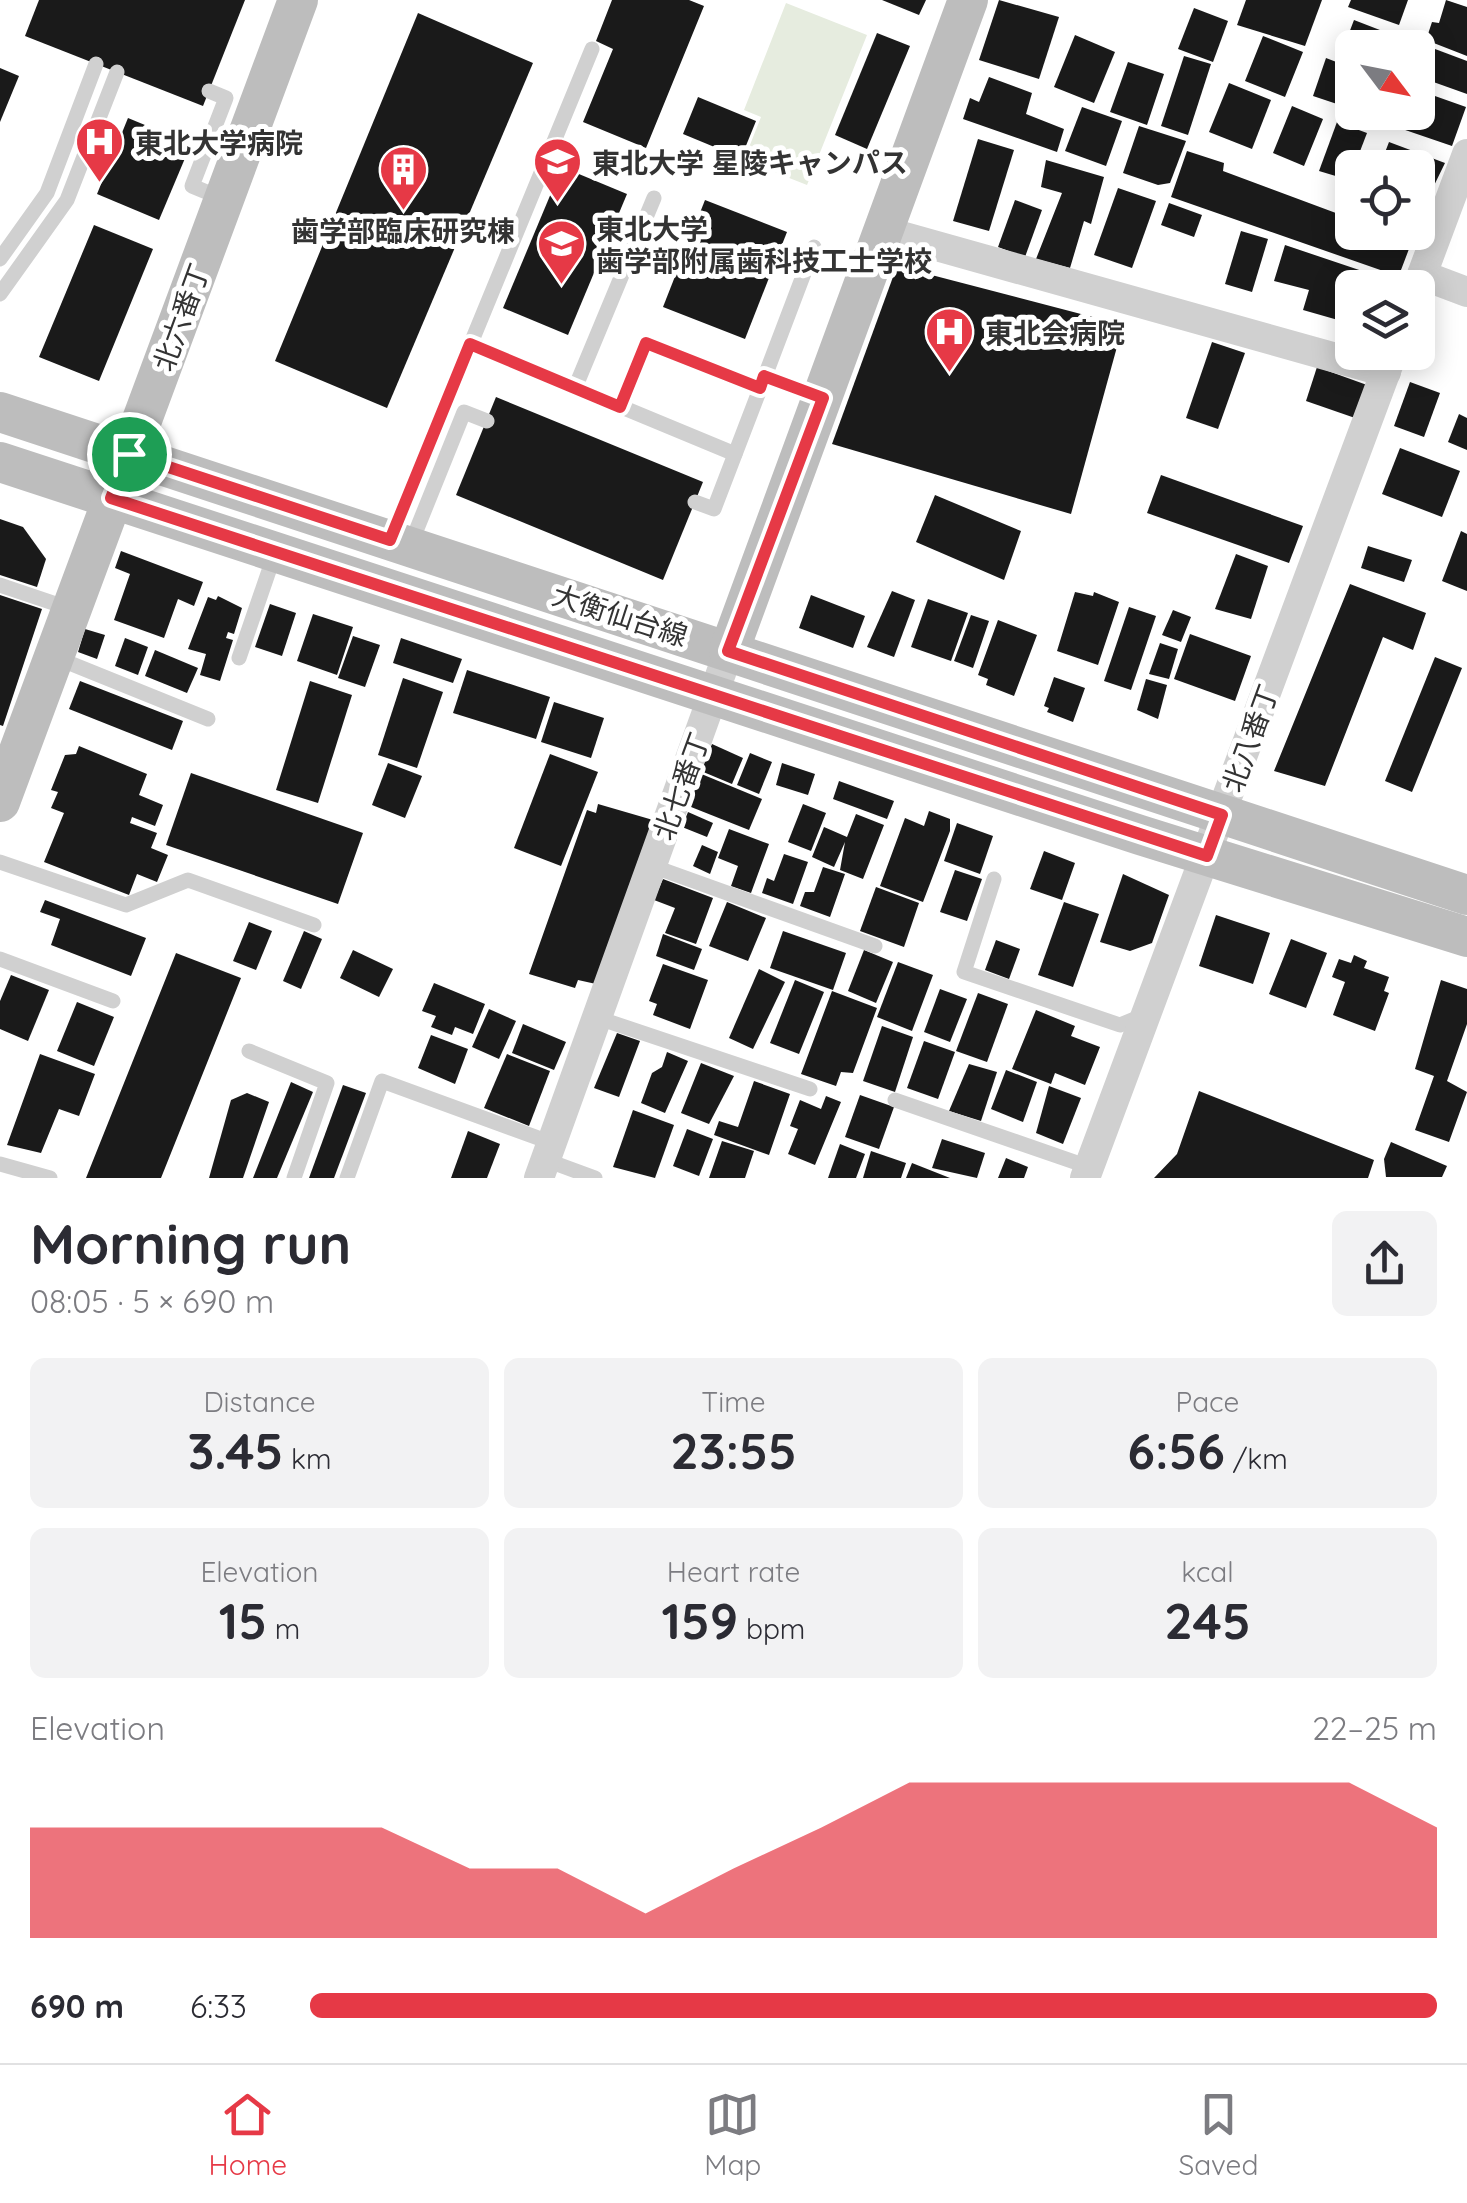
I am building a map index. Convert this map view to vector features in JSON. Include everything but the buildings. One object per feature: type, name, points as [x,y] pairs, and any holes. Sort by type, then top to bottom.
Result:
[{"type":"main road","name":"北七番丁","points":[[728,651],[968,0]]},
{"type":"main road","name":"北六番丁","points":[[0,802],[225,199],[291,2]]},
{"type":"main road","name":"大衡仙台線","points":[[0,412],[1467,895]]},
{"type":"main road","name":"大衡仙台線","points":[[0,462],[1207,856],[1467,937]]},
{"type":"street","points":[[1424,270],[1467,154]]},
{"type":"street","points":[[883,230],[1335,348]]},
{"type":"street","points":[[1435,285],[1467,292]]},
{"type":"street","name":"北八番丁","points":[[1087,1172],[1386,370]]},
{"type":"street","name":"北七番丁","points":[[546,1160],[728,651]]},
{"type":"lane","points":[[400,543],[470,344],[592,48]]},
{"type":"lane","points":[[0,259],[47,192],[96,64]]},
{"type":"lane","points":[[0,294],[68,200],[117,72]]},
{"type":"lane","points":[[209,91],[226,98],[192,186],[225,199]]},
{"type":"lane","points":[[575,388],[654,198]]},
{"type":"lane","points":[[695,502],[714,509],[814,247]]},
{"type":"lane","points":[[620,407],[646,343],[823,398]]},
{"type":"lane","points":[[470,344],[735,454]]},
{"type":"lane","points":[[400,543],[464,412],[486,421]]},
{"type":"lane","points":[[239,658],[276,552]]},
{"type":"lane","points":[[0,586],[70,610]]},
{"type":"lane","points":[[53,657],[208,719]]},
{"type":"lane","points":[[0,862],[126,904],[188,880],[314,925]]},
{"type":"lane","points":[[652,866],[875,946]]},
{"type":"lane","points":[[994,879],[964,972],[1120,1025],[1148,1013]]},
{"type":"lane","points":[[0,959],[113,1001]]},
{"type":"lane","points":[[598,1018],[810,1089]]},
{"type":"lane","points":[[249,1051],[328,1083],[294,1178]]},
{"type":"lane","points":[[347,1178],[382,1080],[546,1160],[595,1178]]},
{"type":"lane","points":[[895,1100],[1087,1172]]},
{"type":"lane","points":[[0,1164],[50,1178]]},
{"type":"shaded area","points":[[786,3],[867,35],[807,185],[744,160],[761,117],[744,110]]},
{"type":"place","name":"東北大学病院","points":[[100,184]]},
{"type":"place","name":"東北大学 星陵キャンパス","points":[[557,204]]},
{"type":"place","name":"歯学部臨床研究棟","points":[[403,212]]},
{"type":"place","name":"東北大学 歯学部附属歯科技工士学校","points":[[561,286]]},
{"type":"place","name":"東北会病院","points":[[950,374]]},
{"type":"route","points":[[646,343],[760,388],[764,376],[823,398],[728,651],[1222,815],[1207,856],[111,498],[129,454],[390,540],[470,344],[620,407],[646,343]]}]
